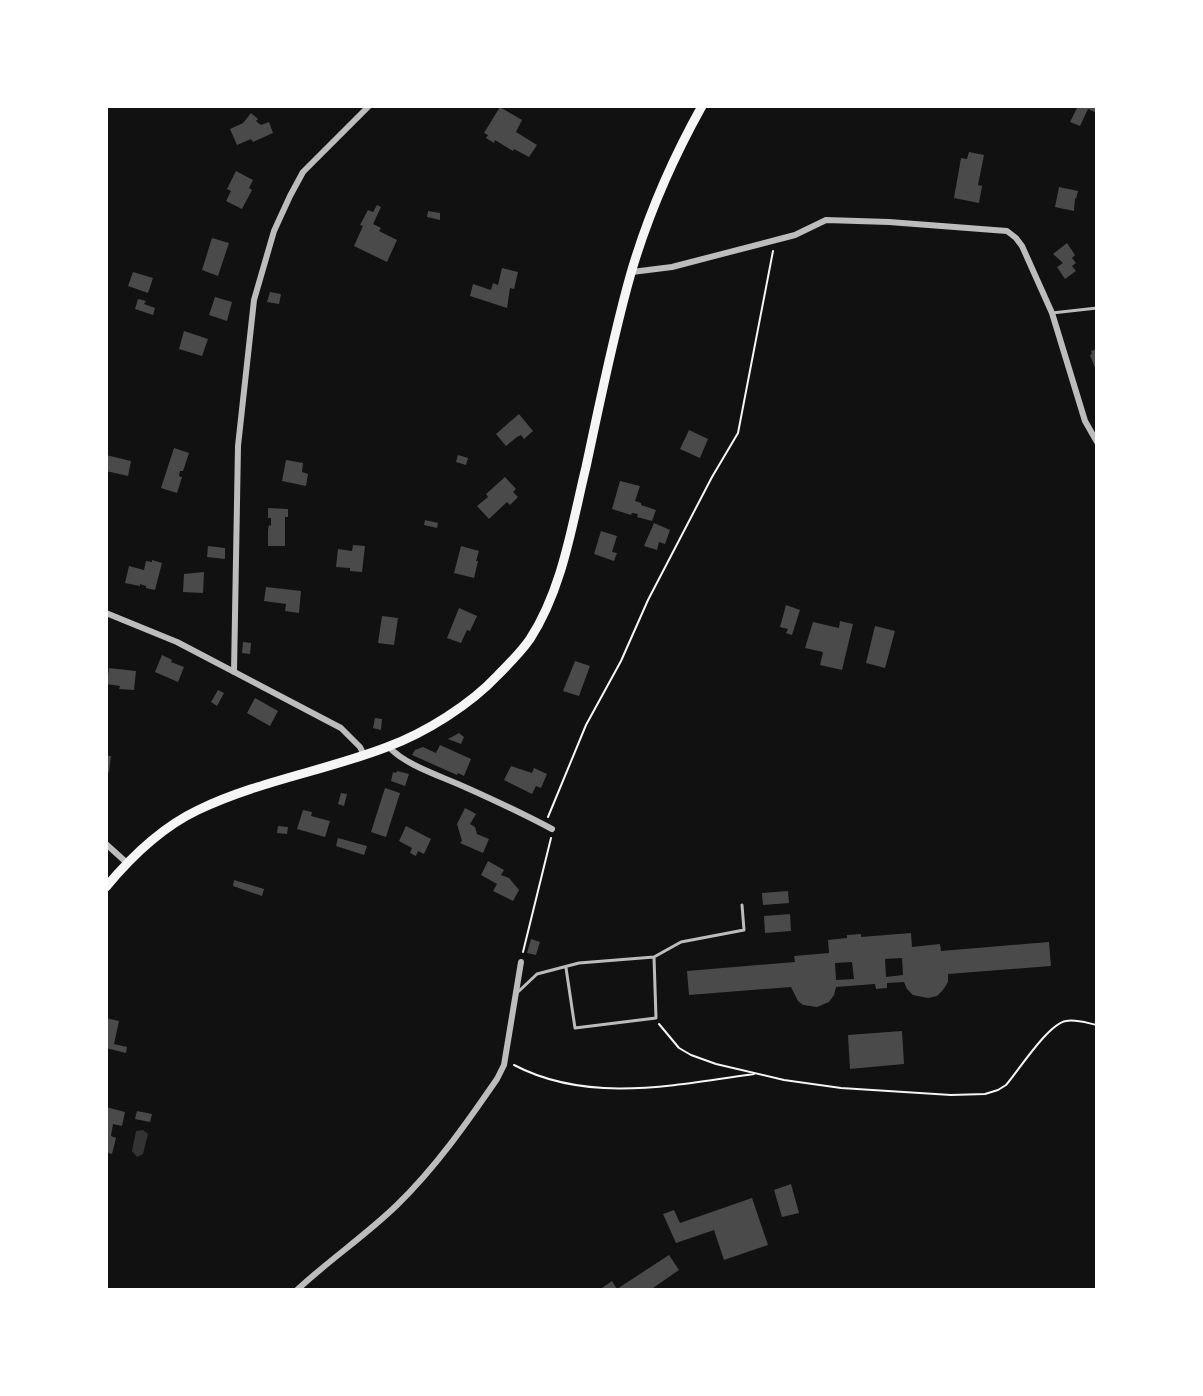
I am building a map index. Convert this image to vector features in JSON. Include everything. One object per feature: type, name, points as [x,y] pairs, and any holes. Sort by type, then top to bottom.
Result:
[{"type":"main road","points":[[106,887],[127,863],[195,811],[233,794],[389,747],[439,721],[497,677],[529,640],[548,604],[566,550],[632,272],[654,206],[702,106]]},
{"type":"street","points":[[234,672],[238,446],[254,300],[274,231],[303,172],[369,106]]},
{"type":"street","points":[[632,272],[672,267],[795,235],[826,220],[1007,231],[1022,246],[1052,313],[1085,421],[1097,442]]},
{"type":"street","points":[[106,613],[177,642],[341,728],[364,755]]},
{"type":"street","points":[[389,747],[395,754],[420,767],[549,827]]},
{"type":"street","points":[[106,844],[127,863]]},
{"type":"street","points":[[297,1290],[396,1206],[440,1159],[497,1079],[505,1059],[521,962]]},
{"type":"lane","points":[[1052,313],[1097,308]]},
{"type":"lane","points":[[516,993],[537,974],[579,963],[654,957],[681,942],[744,930],[742,905]]},
{"type":"lane","points":[[566,966],[575,1028],[656,1018],[654,957]]},
{"type":"path","points":[[521,962],[549,852],[549,827],[586,725],[712,477],[738,433],[775,240]]},
{"type":"path","points":[[656,1018],[679,1048],[716,1064],[784,1080],[854,1089],[951,1095],[985,1094],[1006,1085],[1047,1034],[1064,1021],[1097,1025]]},
{"type":"path","points":[[505,1059],[529,1073],[558,1083],[623,1090],[756,1074]]},
{"type":"shaded area","points":[[143,1130],[148,1134],[143,1154],[137,1157],[132,1151],[136,1131]]},
{"type":"building","points":[[1078,106],[1097,106],[1097,113],[1088,109],[1080,126],[1070,122]]},
{"type":"building","points":[[500,107],[522,120],[516,132],[537,145],[529,157],[486,138],[488,135],[484,133]]},
{"type":"building","points":[[251,113],[261,125],[269,122],[273,133],[237,145],[230,129],[243,123]]},
{"type":"building","points":[[969,152],[984,155],[978,185],[982,186],[979,203],[954,198],[961,158],[967,159]]},
{"type":"building","points":[[236,171],[253,180],[249,188],[252,190],[242,209],[226,201],[231,191],[227,189]]},
{"type":"building","points":[[1059,187],[1078,191],[1074,211],[1055,207]]},
{"type":"building","points":[[377,205],[381,207],[373,224],[381,228],[379,231],[397,240],[387,262],[354,246],[368,210],[373,212]]},
{"type":"building","points":[[428,211],[440,213],[440,220],[427,217]]},
{"type":"building","points":[[212,238],[229,243],[218,276],[202,270]]},
{"type":"building","points":[[1067,243],[1075,255],[1072,258],[1076,263],[1072,266],[1076,271],[1065,279],[1057,267],[1063,263],[1053,254]]},
{"type":"building","points":[[502,268],[518,272],[514,289],[510,288],[507,308],[470,296],[473,284],[491,290],[493,283],[498,285]]},
{"type":"building","points":[[133,272],[153,278],[148,293],[128,286]]},
{"type":"building","points":[[270,292],[281,294],[279,304],[267,302]]},
{"type":"building","points":[[215,297],[232,302],[227,321],[209,315]]},
{"type":"building","points":[[138,299],[155,308],[153,315],[135,309]]},
{"type":"building","points":[[184,331],[208,339],[202,356],[179,349]]},
{"type":"building","points":[[1097,349],[1097,373],[1090,355]]},
{"type":"building","points":[[519,414],[533,431],[524,439],[521,435],[506,446],[496,434]]},
{"type":"building","points":[[689,430],[708,439],[700,458],[680,449]]},
{"type":"building","points":[[174,448],[189,453],[183,471],[180,471],[179,476],[182,477],[177,493],[161,488]]},
{"type":"building","points":[[106,455],[131,461],[128,476],[106,471]]},
{"type":"building","points":[[458,455],[468,458],[466,465],[456,462]]},
{"type":"building","points":[[286,460],[303,463],[302,472],[308,474],[306,486],[282,481]]},
{"type":"building","points":[[505,477],[516,489],[513,492],[518,497],[510,505],[507,502],[489,519],[477,506]]},
{"type":"building","points":[[620,481],[640,486],[635,501],[656,510],[652,521],[637,517],[638,514],[612,509]]},
{"type":"building","points":[[268,508],[288,509],[285,546],[268,546],[271,518],[268,518]]},
{"type":"building","points":[[425,520],[438,523],[437,528],[424,525]]},
{"type":"building","points":[[654,523],[670,530],[665,544],[659,542],[657,550],[644,546]]},
{"type":"building","points":[[601,531],[617,536],[612,552],[617,553],[614,561],[594,554]]},
{"type":"building","points":[[353,545],[365,546],[362,572],[336,567],[338,549],[352,551]]},
{"type":"building","points":[[208,546],[225,548],[225,559],[207,557]]},
{"type":"building","points":[[461,546],[479,551],[474,578],[454,573]]},
{"type":"building","points":[[146,561],[162,563],[155,590],[140,584],[125,583],[129,566],[144,570]]},
{"type":"building","points":[[204,572],[203,593],[183,592],[184,574]]},
{"type":"building","points":[[266,587],[301,591],[299,613],[285,611],[286,604],[264,601]]},
{"type":"building","points":[[786,605],[800,610],[792,635],[786,633],[788,629],[780,627]]},
{"type":"building","points":[[459,608],[477,616],[461,643],[447,638]]},
{"type":"building","points":[[382,616],[398,618],[394,645],[378,643]]},
{"type":"building","points":[[840,621],[853,624],[842,670],[820,665],[823,652],[805,648],[813,622],[839,628]]},
{"type":"building","points":[[875,626],[895,631],[885,668],[866,663]]},
{"type":"building","points":[[243,642],[251,643],[250,654],[242,653]]},
{"type":"building","points":[[162,655],[184,667],[178,682],[155,672]]},
{"type":"building","points":[[575,661],[590,666],[579,696],[563,691]]},
{"type":"building","points":[[109,668],[136,671],[134,690],[107,684]]},
{"type":"building","points":[[218,690],[224,693],[217,706],[211,702]]},
{"type":"building","points":[[255,698],[278,711],[270,726],[247,713]]},
{"type":"building","points":[[375,718],[382,719],[381,730],[373,728]]},
{"type":"building","points":[[459,733],[464,737],[461,744],[448,739]]},
{"type":"building","points":[[440,745],[471,759],[464,776],[412,755],[423,747],[436,753]]},
{"type":"building","points":[[106,756],[111,756],[109,772],[106,772]]},
{"type":"building","points":[[511,766],[532,773],[534,768],[547,774],[541,788],[536,786],[532,794],[504,780]]},
{"type":"building","points":[[393,772],[409,774],[405,786],[391,781]]},
{"type":"building","points":[[385,788],[400,793],[386,837],[371,832]]},
{"type":"building","points":[[341,793],[347,794],[344,806],[338,804]]},
{"type":"building","points":[[465,808],[476,814],[470,824],[477,834],[489,839],[483,853],[460,843],[457,824]]},
{"type":"building","points":[[303,810],[312,812],[311,816],[330,821],[325,837],[297,829]]},
{"type":"building","points":[[278,826],[288,827],[287,834],[277,833]]},
{"type":"building","points":[[406,826],[431,839],[424,854],[418,851],[416,856],[410,853],[412,848],[399,841]]},
{"type":"building","points":[[338,838],[367,846],[364,855],[336,846]]},
{"type":"building","points":[[488,861],[504,870],[501,875],[509,878],[519,890],[513,901],[493,891],[497,884],[481,875]]},
{"type":"building","points":[[234,880],[264,889],[262,896],[233,886]]},
{"type":"building","points":[[788,891],[789,903],[763,905],[762,893]]},
{"type":"building","points":[[790,914],[791,931],[765,933],[764,916]]},
{"type":"building","points":[[911,933],[912,947],[940,944],[941,951],[1049,942],[1051,966],[948,974],[943,990],[937,996],[928,998],[913,995],[904,982],[887,983],[887,988],[876,989],[875,984],[836,987],[829,1002],[817,1007],[803,1005],[791,987],[689,995],[687,971],[795,962],[794,956],[829,953],[828,940],[847,938],[847,935],[861,934],[861,937]],"holes":[[[902,958],[903,975],[886,977],[885,959]],[[852,962],[854,979],[836,980],[835,963]]]},
{"type":"building","points":[[531,939],[540,942],[536,955],[527,953]]},
{"type":"building","points":[[106,1018],[119,1021],[114,1044],[127,1047],[126,1053],[106,1048]]},
{"type":"building","points":[[902,1031],[904,1064],[850,1069],[848,1035]]},
{"type":"building","points":[[106,1107],[125,1112],[122,1126],[113,1124],[111,1136],[116,1138],[112,1154],[106,1152]]},
{"type":"building","points":[[137,1111],[152,1114],[150,1122],[135,1119]]},
{"type":"building","points":[[791,1184],[799,1213],[782,1217],[774,1190]]},
{"type":"building","points":[[752,1198],[768,1245],[724,1260],[714,1230],[676,1243],[663,1214],[674,1210],[680,1223]]},
{"type":"building","points":[[669,1255],[679,1270],[650,1290],[599,1290],[612,1281],[617,1289]]}]
